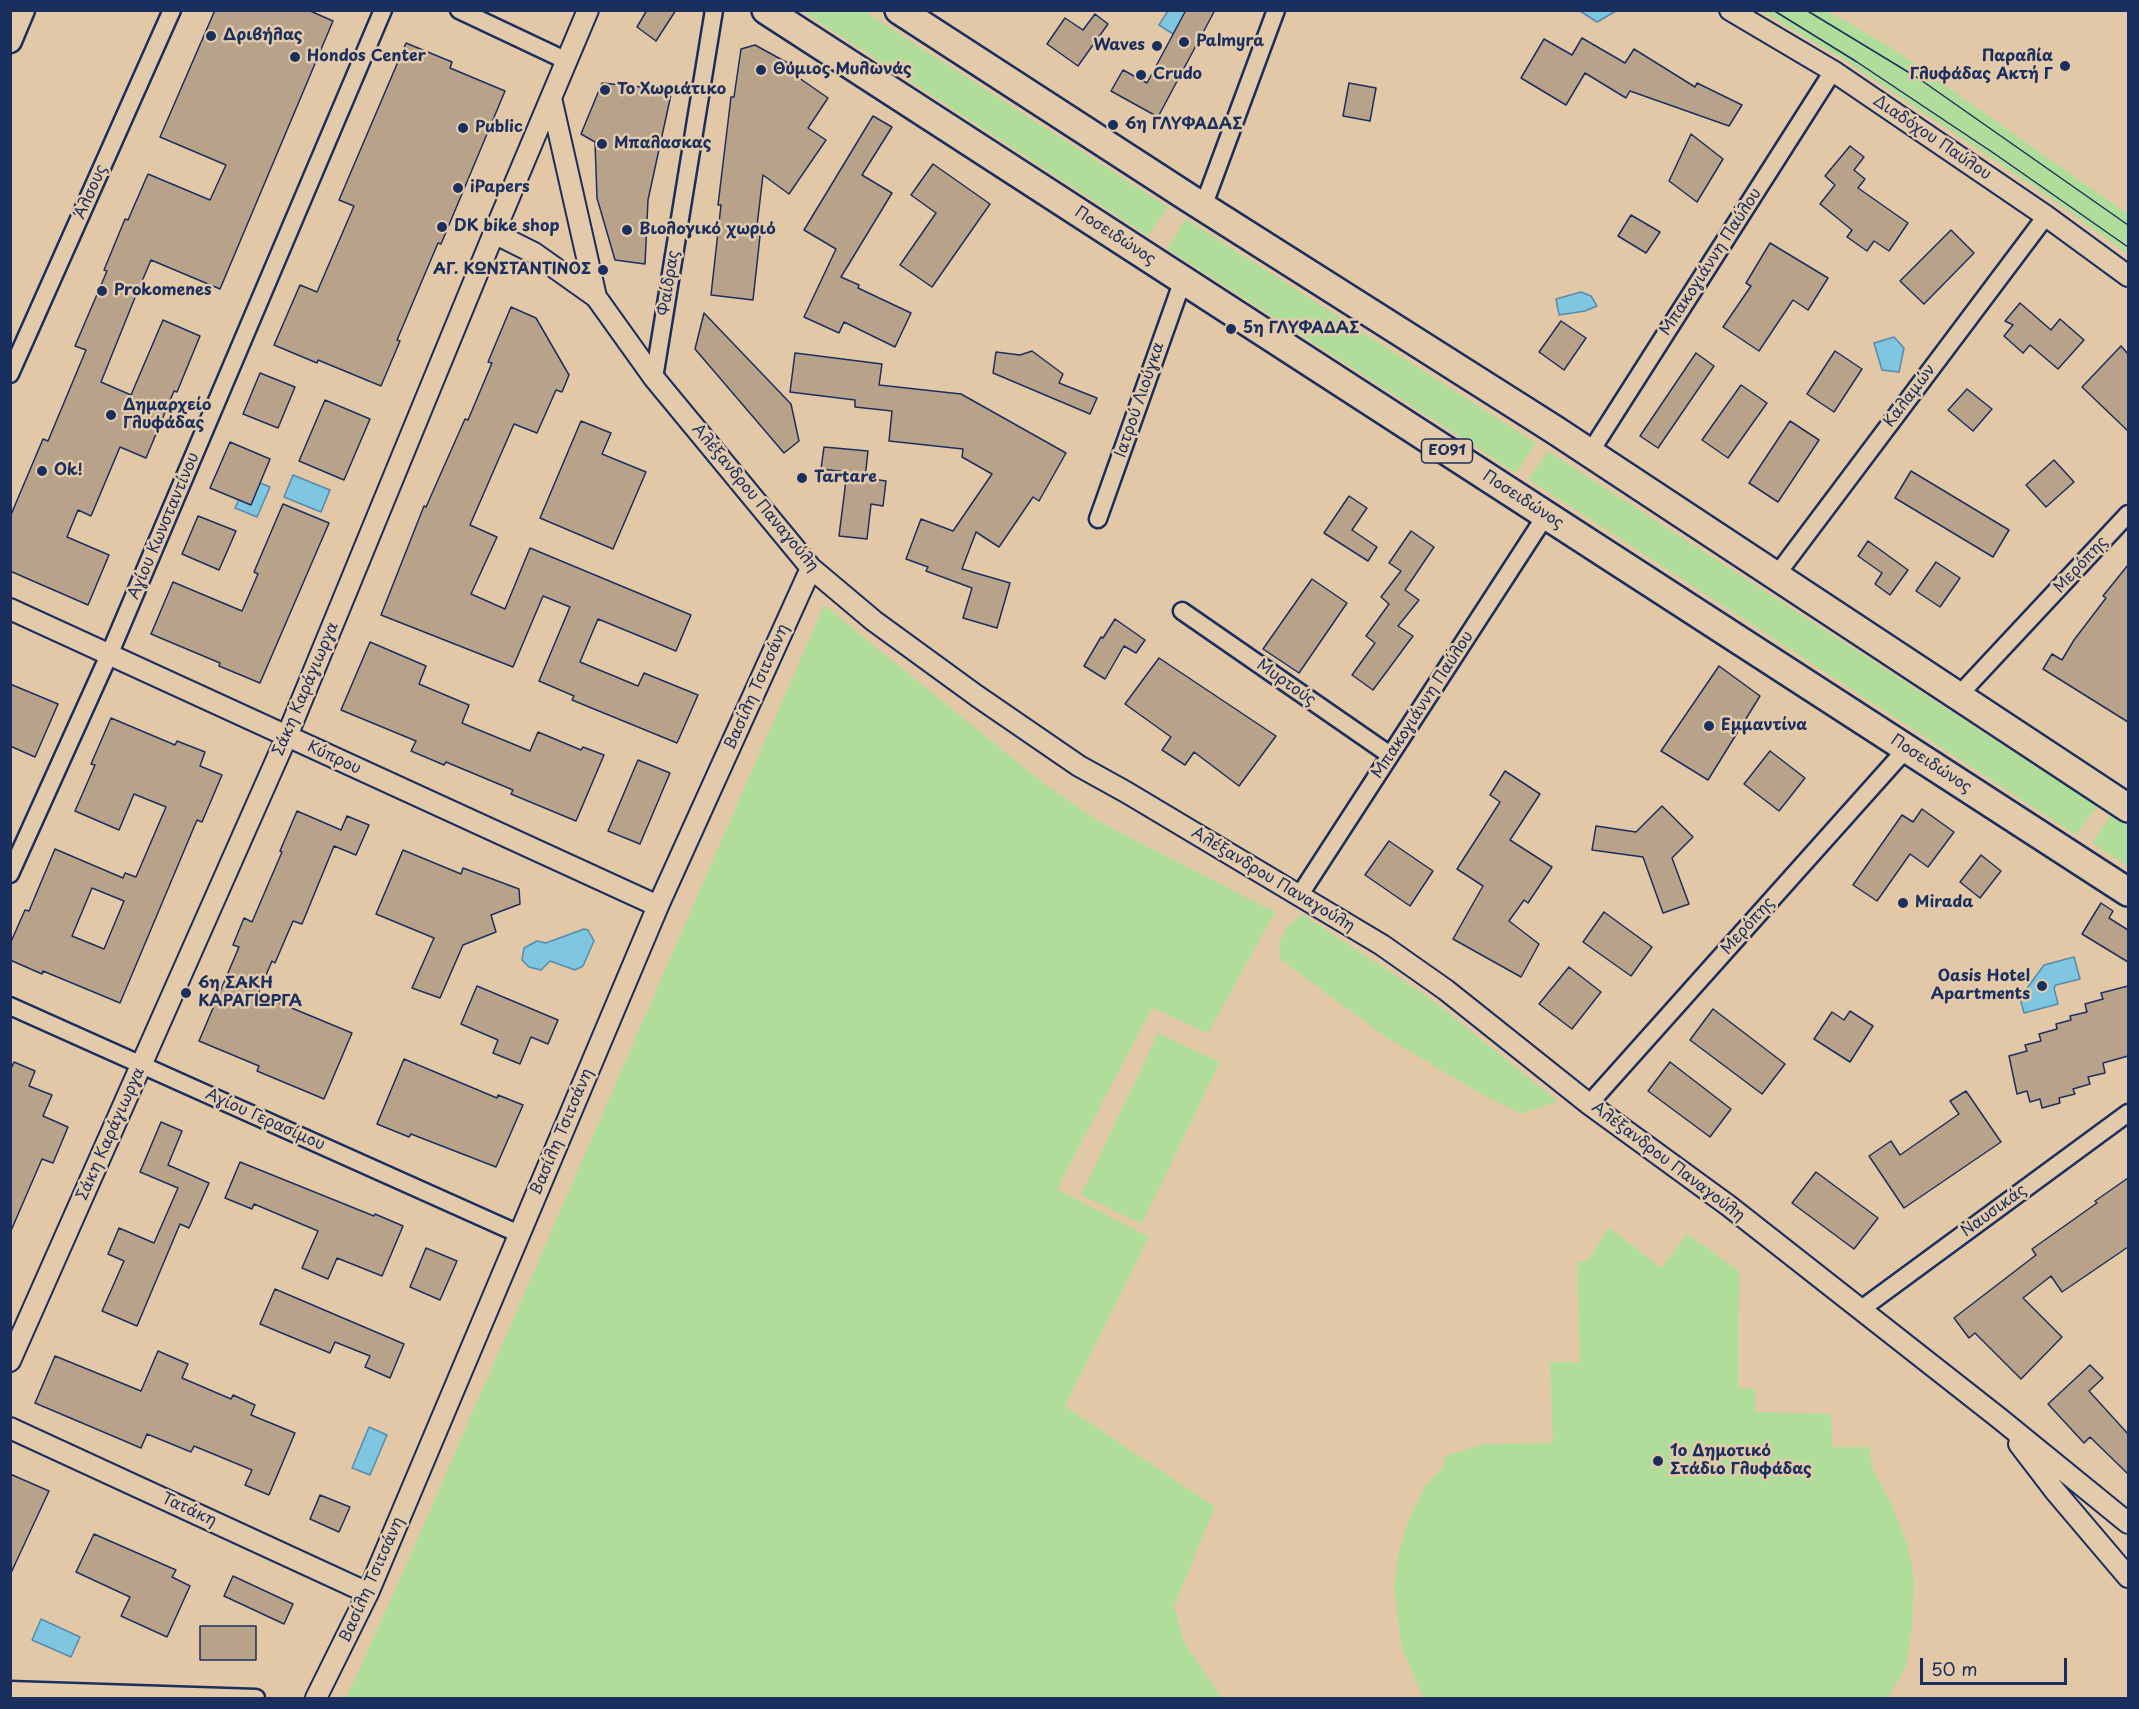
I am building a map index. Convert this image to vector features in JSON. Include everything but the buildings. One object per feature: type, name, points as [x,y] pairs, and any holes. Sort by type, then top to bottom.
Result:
[{"type":"highway","name":"Ποσειδώνος","points":[[766,10],[2128,892]]},
{"type":"highway","points":[[899,10],[1203,207],[1545,424],[2128,808]]},
{"type":"main road","points":[[10,41],[23,10]]},
{"type":"street","name":"Άλσους","points":[[10,374],[172,10]]},
{"type":"street","name":"Αγίου Κωνσταντίνου","points":[[10,874],[109,654],[383,10]]},
{"type":"street","points":[[459,10],[567,61]]},
{"type":"street","name":"Σάκη Καράγιωργα","points":[[10,1361],[287,736],[588,10]]},
{"type":"street","name":"Φαίδρας","points":[[654,378],[714,10]]},
{"type":"street","points":[[1203,207],[1276,10]]},
{"type":"street","name":"Διαδόχου Παύλου","points":[[1730,10],[1833,71],[2046,216],[2128,276]]},
{"type":"street","name":"Μπακογιάννη Παύλου","points":[[1589,454],[1833,71]]},
{"type":"street","name":"Αλέξανδρου Παναγούλη","points":[[551,98],[596,297]]},
{"type":"street","name":"Καλαμών","points":[[1775,577],[2046,216]]},
{"type":"street","name":"Αλέξανδρου Παναγούλη","points":[[494,233],[534,253],[596,297],[654,378],[811,568],[893,634],[977,696],[1079,766],[1382,945],[1446,990],[1589,1104],[1729,1206],[1999,1418],[2128,1523]]},
{"type":"street","name":"Ιατρού Λιούγκα","points":[[1098,519],[1183,280]]},
{"type":"street","name":"Μερόπης","points":[[1959,695],[2128,514]]},
{"type":"street","name":"Μπακογιάννη Παύλου","points":[[1299,896],[1546,515]]},
{"type":"street","name":"Βασίλη Τσιτσάνη","points":[[316,1698],[368,1593],[658,906],[811,568]]},
{"type":"street","name":"Κύπρου","points":[[10,609],[658,906]]},
{"type":"street","name":"Μυρτούς","points":[[1182,611],[1390,755]]},
{"type":"street","name":"Μερόπης","points":[[1589,1104],[1907,748]]},
{"type":"street","name":"Αγίου Γερασίμου","points":[[10,1006],[519,1234]]},
{"type":"street","name":"Ναυσικάς","points":[[1860,1310],[2128,1113]]},
{"type":"street","name":"Αλέξανδρου Παναγούλη","points":[[1999,1418],[2055,1491],[2128,1578]]},
{"type":"street","name":"Τατάκη","points":[[10,1428],[368,1593]]},
{"type":"street","points":[[10,1689],[256,1698]]},
{"type":"green space","points":[[802,11],[864,11],[1168,207],[1148,236]]},
{"type":"green space","points":[[1761,11],[1827,11],[1889,46],[2128,214],[2128,254],[2036,188],[1843,59]]},
{"type":"green space","points":[[1186,219],[1536,443],[1516,473],[1167,249]]},
{"type":"green space","points":[[1548,451],[2097,806],[2076,835],[1528,479]]},
{"type":"green space","points":[[824,605],[1042,782],[1100,822],[1275,912],[1208,1033],[1152,1008],[1057,1189],[1149,1237],[1065,1406],[1215,1507],[1174,1606],[1184,1642],[1222,1698],[346,1698],[393,1595]]},
{"type":"green space","points":[[2111,815],[2128,826],[2128,867],[2092,843]]},
{"type":"green space","points":[[1302,914],[1427,996],[1558,1101],[1522,1114],[1485,1096],[1387,1038],[1280,959],[1279,942],[1288,926]]},
{"type":"green space","points":[[1158,1033],[1220,1062],[1142,1224],[1081,1195]]},
{"type":"green space","name":"1ο Δημοτικό Στάδιο Γλυφάδας","points":[[1609,1227],[1661,1268],[1687,1234],[1739,1271],[1738,1388],[1755,1389],[1755,1412],[1831,1414],[1832,1447],[1869,1447],[1873,1470],[1892,1505],[1906,1541],[1914,1582],[1912,1629],[1906,1665],[1887,1698],[1425,1698],[1420,1691],[1402,1648],[1394,1589],[1398,1555],[1408,1521],[1425,1486],[1443,1467],[1445,1456],[1484,1444],[1553,1443],[1550,1362],[1580,1362],[1577,1262],[1588,1260]]},
{"type":"water","points":[[1168,11],[1187,11],[1173,34],[1159,25]]},
{"type":"water","points":[[1580,11],[1616,11],[1597,22]]},
{"type":"water","points":[[1581,292],[1591,296],[1597,306],[1585,311],[1559,315],[1556,299]]},
{"type":"water","points":[[1894,337],[1904,348],[1899,372],[1882,370],[1874,343]]},
{"type":"water","points":[[293,475],[330,490],[321,512],[284,497]]},
{"type":"water","points":[[260,483],[270,487],[257,517],[235,508],[239,499]]},
{"type":"water","points":[[584,929],[588,930],[594,941],[583,966],[575,970],[550,961],[541,970],[529,967],[522,960],[524,948],[537,941],[546,943]]},
{"type":"water","name":"Oasis Hotel Apartments","points":[[2074,957],[2080,979],[2056,985],[2054,988],[2058,1004],[2024,1013],[2020,998],[2044,965]]},
{"type":"water","points":[[369,1427],[387,1435],[370,1475],[352,1468]]},
{"type":"water","points":[[41,1619],[80,1637],[71,1657],[32,1640]]},
{"type":"tram line","points":[[1773,10],[1857,62],[1995,154],[2128,247]]},
{"type":"tram line","points":[[1806,10],[1918,78],[2128,225]]},
{"type":"place","name":"Δριβήλας","points":[[211,36]]},
{"type":"place","name":"Palmyra","points":[[1184,42]]},
{"type":"place","name":"Waves","points":[[1157,46]]},
{"type":"place","name":"Hondos Center","points":[[295,57]]},
{"type":"place","name":"Παραλία Γλυφάδας Ακτή Γ","points":[[2065,66]]},
{"type":"place","name":"Θύμιος Μυλωνάς","points":[[761,70]]},
{"type":"place","name":"Crudo","points":[[1141,75]]},
{"type":"place","name":"Το Χωριάτικο","points":[[605,90]]},
{"type":"place","name":"6η ΓΛΥΦΑΔΑΣ","points":[[1113,125]]},
{"type":"place","name":"Public","points":[[463,128]]},
{"type":"place","name":"Μπαλασκας","points":[[602,144]]},
{"type":"place","name":"iPapers","points":[[458,188]]},
{"type":"place","name":"DK bike shop","points":[[442,227]]},
{"type":"place","name":"Βιολογικό χωριό","points":[[627,230]]},
{"type":"place","name":"ΑΓ. ΚΩΝΣΤΑΝΤΙΝΟΣ","points":[[603,270]]},
{"type":"place","name":"Prokomenes","points":[[102,291]]},
{"type":"place","name":"5η ΓΛΥΦΑΔΑΣ","points":[[1231,329]]},
{"type":"place","name":"Δημαρχείο Γλυφάδας","points":[[111,415]]},
{"type":"place","name":"Ok!","points":[[42,471]]},
{"type":"place","name":"Tartare","points":[[802,478]]},
{"type":"place","name":"Εμμαντίνα","points":[[1709,726]]},
{"type":"place","name":"Mirada","points":[[1903,903]]},
{"type":"place","name":"Oasis Hotel Apartments","points":[[2042,986]]},
{"type":"place","name":"6η ΣΑΚΗ ΚΑΡΑΓΙΩΡΓΑ","points":[[186,993]]},
{"type":"place","name":"1ο Δημοτικό Στάδιο Γλυφάδας","points":[[1658,1461]]}]
